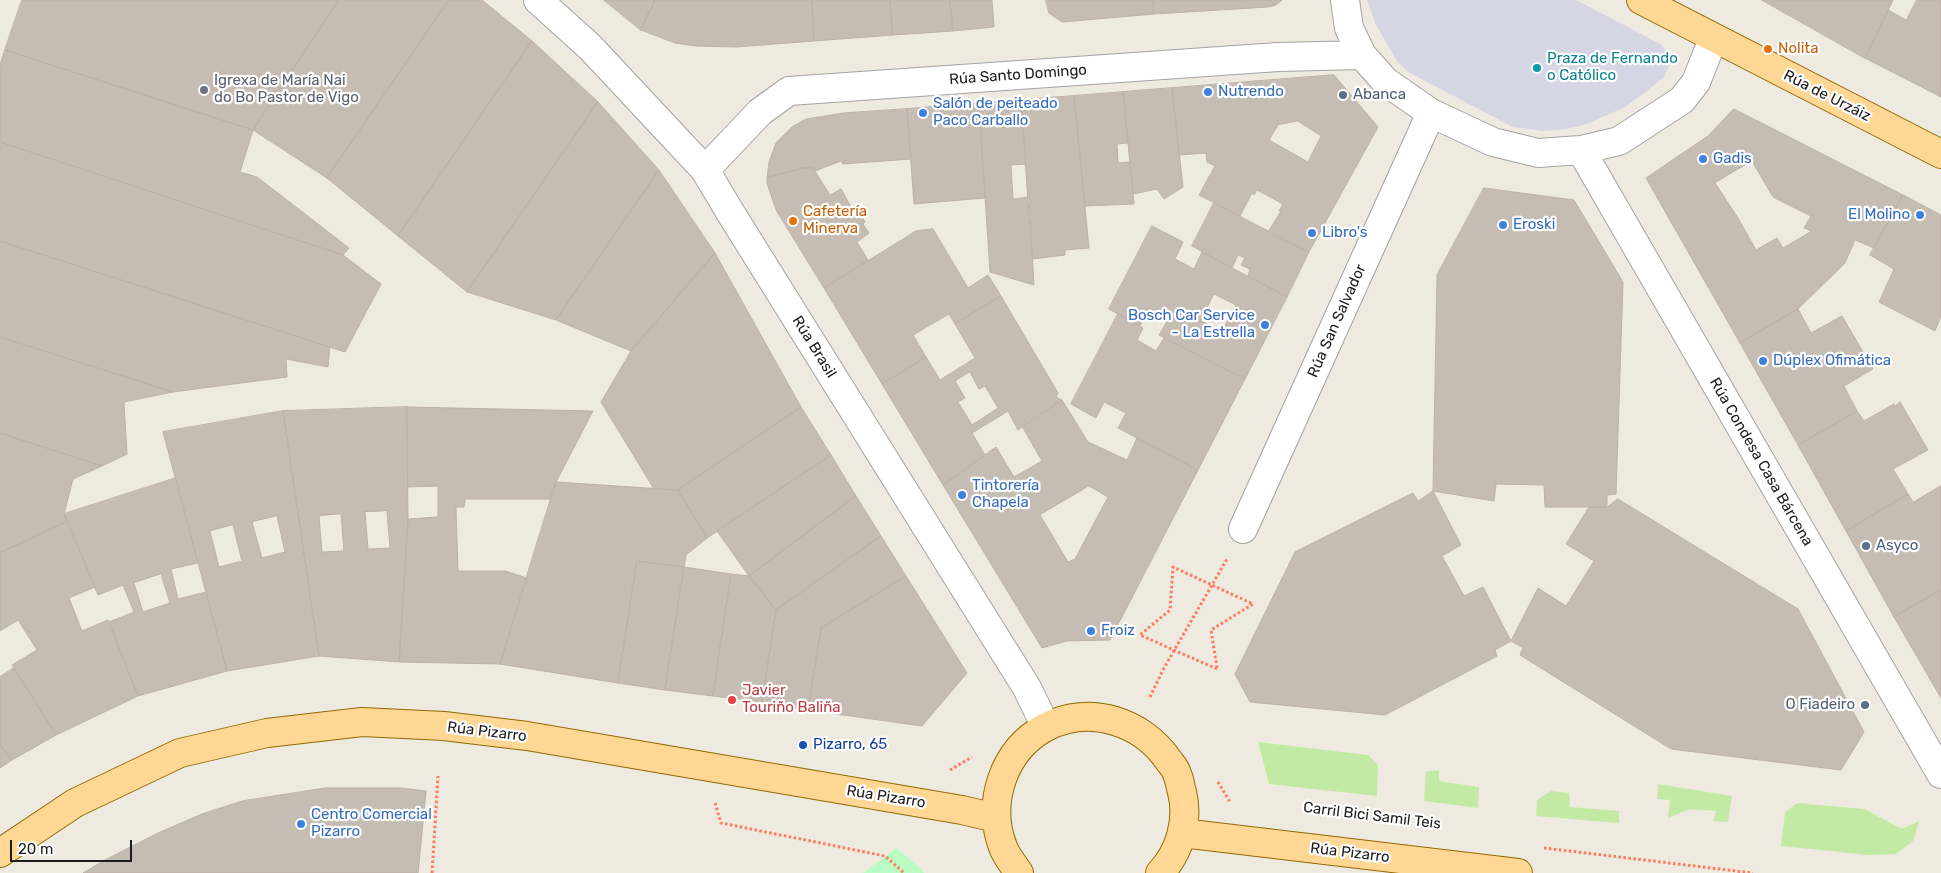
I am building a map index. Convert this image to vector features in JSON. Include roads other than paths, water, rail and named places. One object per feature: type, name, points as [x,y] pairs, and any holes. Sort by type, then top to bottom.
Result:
[{"type":"main road","name":"Rúa de Urzáiz","points":[[1641,0],[1713,39],[1941,154]]},
{"type":"main road","points":[[1019,873],[1003,848],[996,818],[998,790],[1008,765],[1024,743],[1046,727],[1076,717],[1107,718],[1136,728],[1160,747],[1177,773],[1185,803],[1182,834],[1175,852],[1160,873]]},
{"type":"main road","name":"Rúa Pizarro","points":[[0,853],[75,803],[180,753],[267,733],[362,722],[444,726],[527,736],[962,810],[996,818]]},
{"type":"main road","name":"Rúa Pizarro","points":[[1182,834],[1518,873]]},
{"type":"street","name":"Rúa Brasil","points":[[538,0],[590,48],[706,170],[745,238],[1027,688],[1046,727]]},
{"type":"street","points":[[1345,0],[1349,28],[1362,55],[1385,81],[1431,113],[1493,142],[1538,153],[1581,150],[1619,141],[1682,100],[1696,82],[1713,39]]},
{"type":"street","name":"Rúa Santo Domingo","points":[[706,170],[760,112],[789,91],[1268,58],[1362,55]]},
{"type":"street","name":"Rúa San Salvador","points":[[1243,529],[1431,113]]},
{"type":"street","name":"Rúa Condesa Casa Bárcena","points":[[1581,150],[1941,774]]},
{"type":"place","name":"Nolita","points":[[1768,49]]},
{"type":"place","name":"Praza de Fernando o Católico","points":[[1537,68]]},
{"type":"place","name":"Igrexa de María Nai do Bo Pastor de Vigo","points":[[204,90]]},
{"type":"place","name":"Nutrendo","points":[[1208,92]]},
{"type":"place","name":"Abanca","points":[[1343,95]]},
{"type":"place","name":"Salón de peiteado Paco Carballo","points":[[923,113]]},
{"type":"place","name":"Gadis","points":[[1703,159]]},
{"type":"place","name":"El Molino","points":[[1920,215]]},
{"type":"place","name":"Cafetería Minerva","points":[[793,221]]},
{"type":"place","name":"Eroski","points":[[1503,225]]},
{"type":"place","name":"Libro's","points":[[1312,233]]},
{"type":"place","name":"Bosch Car Service - La Estrella","points":[[1265,325]]},
{"type":"place","name":"Dúplex Ofimática","points":[[1763,361]]},
{"type":"place","name":"Tintorería Chapela","points":[[962,495]]},
{"type":"place","name":"Asyco","points":[[1866,546]]},
{"type":"place","name":"Froiz","points":[[1091,631]]},
{"type":"place","name":"Javier Touriño Baliña","points":[[732,700]]},
{"type":"place","name":"O Fiadeiro","points":[[1865,705]]},
{"type":"place","name":"Pizarro, 65","points":[[803,745]]},
{"type":"place","name":"Centro Comercial Pizarro","points":[[301,824]]}]
